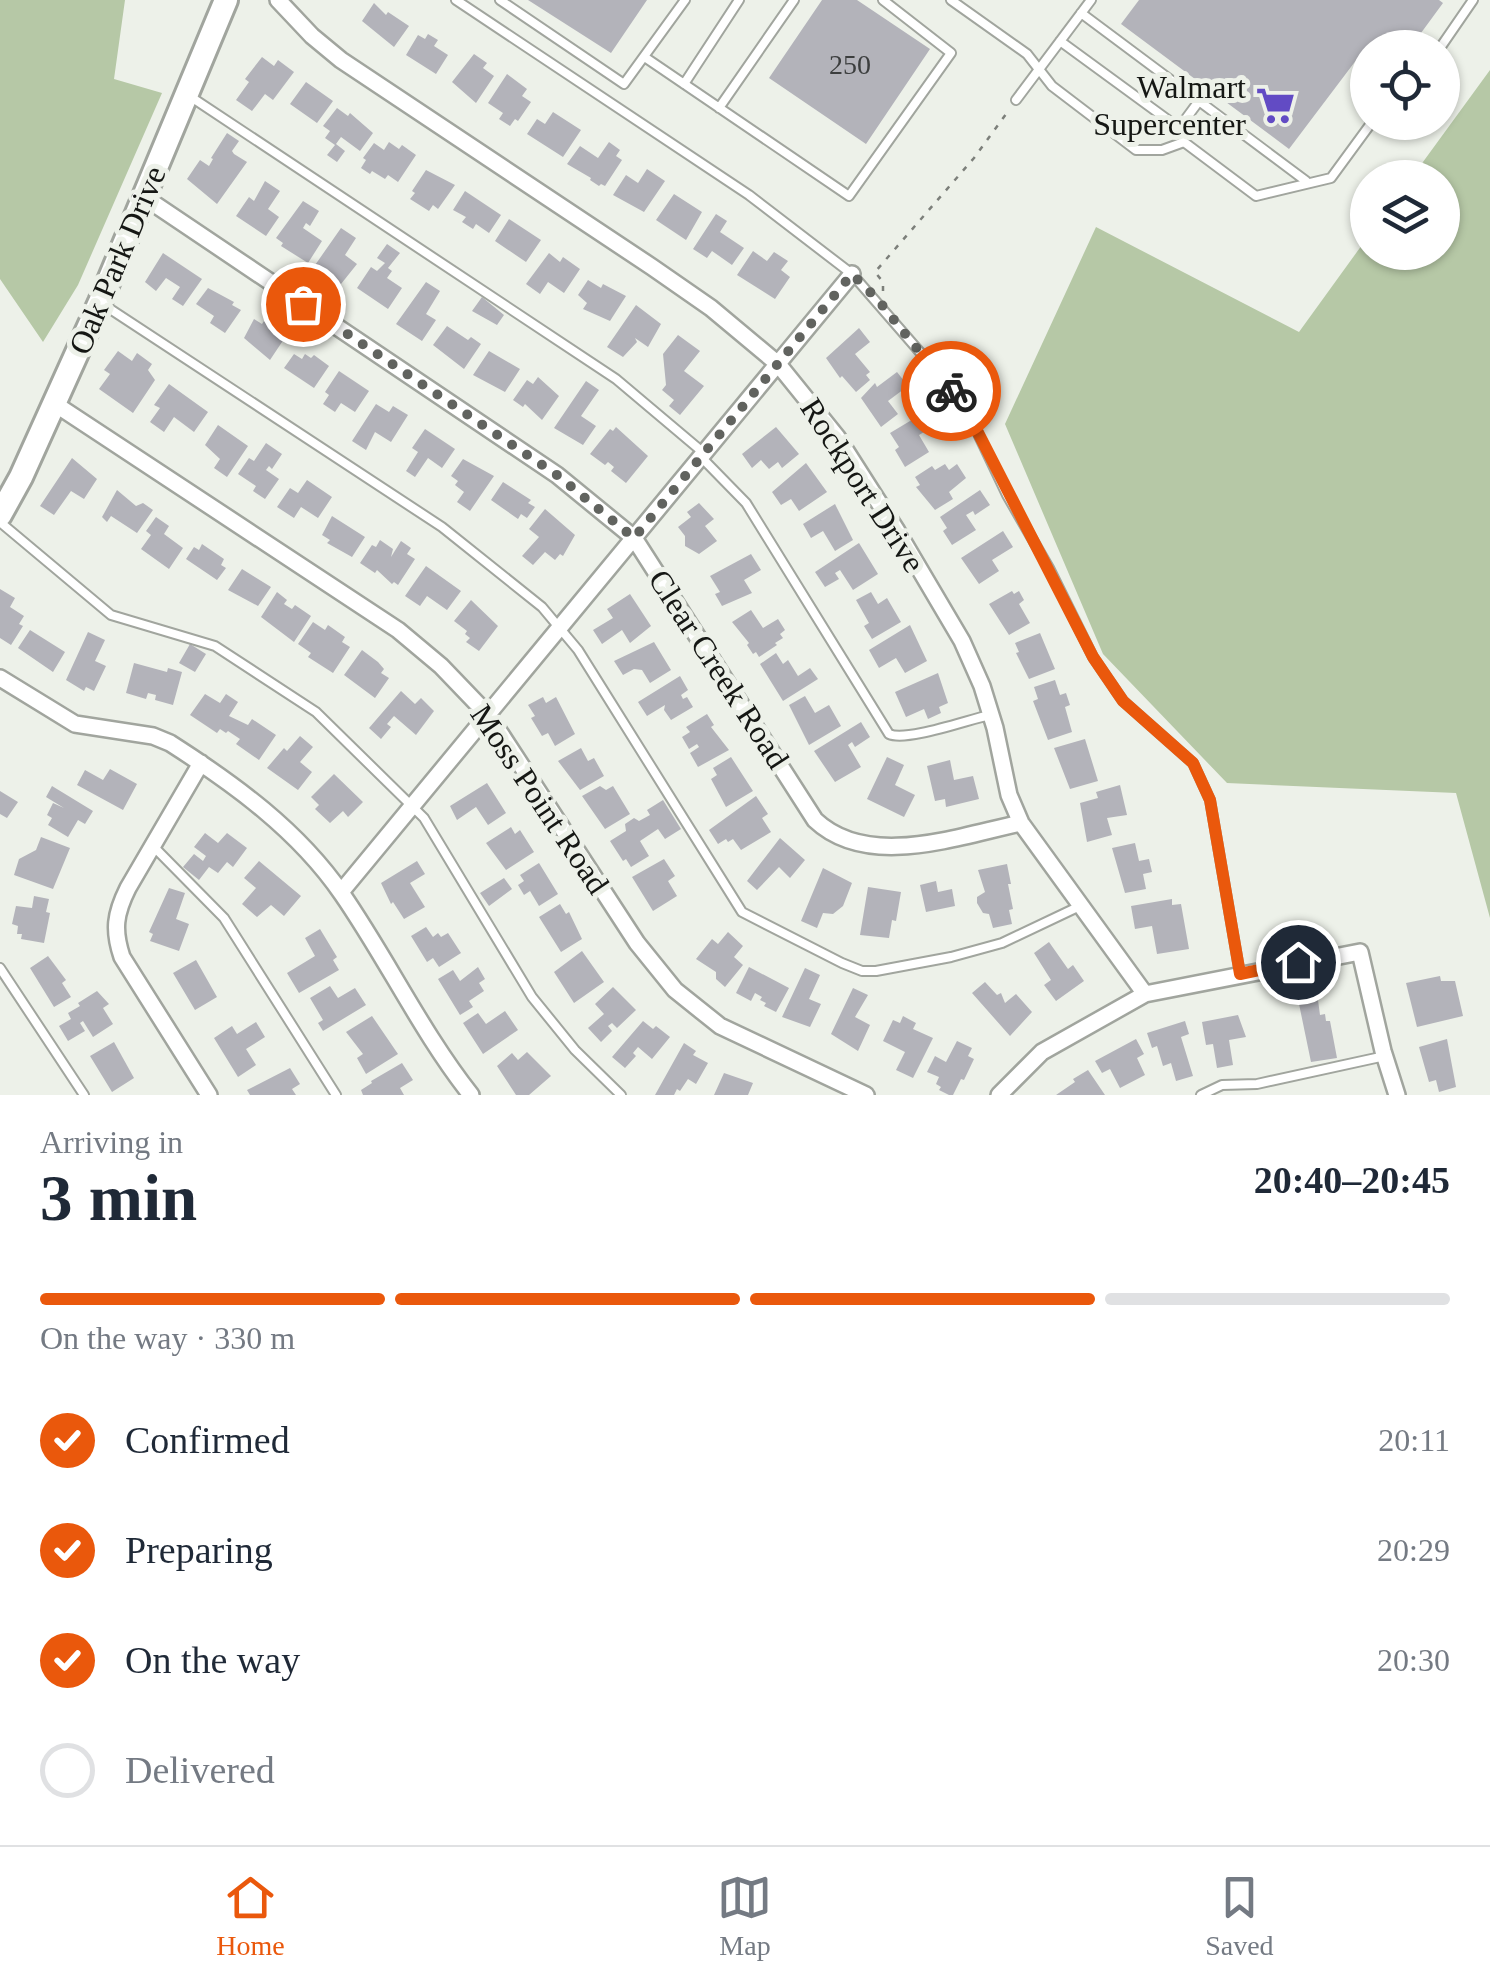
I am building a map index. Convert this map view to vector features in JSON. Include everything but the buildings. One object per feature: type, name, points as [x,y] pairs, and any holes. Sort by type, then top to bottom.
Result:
[{"type":"street","name":"Oak Park Drive","points":[[0,519],[100,302],[226,0]]},
{"type":"street","name":"Rockport Drive","points":[[278,0],[341,60],[711,308],[778,364],[837,437],[898,531],[962,642],[991,714],[1006,784],[1021,823],[1145,994]]},
{"type":"street","name":"Clear Creek Road","points":[[144,197],[557,475],[634,538],[815,820],[825,829],[849,841],[883,846],[915,844],[1021,823]]},
{"type":"street","points":[[340,892],[852,274]]},
{"type":"street","name":"Moss Point Road","points":[[54,404],[398,630],[442,666],[489,716],[637,943],[675,990],[720,1026],[866,1095]]},
{"type":"street","points":[[0,678],[75,724],[170,742],[261,807],[310,854],[340,892],[471,1095]]},
{"type":"street","points":[[201,763],[117,910],[114,934],[122,957],[209,1095]]},
{"type":"street","points":[[999,1095],[1042,1052],[1145,994],[1360,952],[1397,1095]]},
{"type":"lane","points":[[456,0],[749,195],[852,274],[878,300],[970,417],[1093,657],[1123,701],[1193,763],[1210,800],[1240,974]]},
{"type":"lane","points":[[500,0],[624,84],[685,0]]},
{"type":"lane","points":[[684,84],[739,0]]},
{"type":"lane","points":[[720,108],[794,0]]},
{"type":"lane","points":[[646,58],[849,196],[951,53],[883,0]]},
{"type":"lane","points":[[950,0],[1026,54],[1052,86],[1136,150],[1162,150],[1184,142]]},
{"type":"lane","points":[[1016,100],[1092,0]]},
{"type":"lane","points":[[1453,30],[1474,0]]},
{"type":"lane","points":[[1081,13],[1306,182]]},
{"type":"lane","points":[[1060,41],[1179,128],[1184,142],[1256,196],[1331,178],[1359,140]]},
{"type":"lane","points":[[188,95],[616,379],[703,456],[746,504],[889,734],[908,738],[991,714]]},
{"type":"lane","points":[[1179,128],[1199,101]]},
{"type":"lane","points":[[100,302],[442,526],[542,608],[578,650],[742,912],[842,963],[862,971],[876,971],[951,957],[1002,942],[1080,906]]},
{"type":"lane","points":[[0,519],[111,615],[215,646],[296,696],[414,806],[532,996],[575,1050],[621,1095]]},
{"type":"lane","points":[[153,846],[224,918],[336,1095]]},
{"type":"lane","points":[[0,968],[84,1095]]},
{"type":"lane","points":[[1201,1095],[1222,1085],[1268,1082],[1385,1056]]},
{"type":"lane","points":[[1268,1082],[1271,1095]]},
{"type":"path","points":[[878,300],[883,292],[882,282],[875,272],[974,158],[1016,100]]},
{"type":"green space","points":[[0,0],[125,0],[114,79],[162,93],[78,285],[43,342],[0,279]]},
{"type":"green space","points":[[1490,70],[1490,918],[1456,793],[1227,783],[1103,654],[1005,424],[1096,227],[1299,332],[1350,262],[1350,270],[1460,270],[1460,160],[1424,160],[1439,140],[1460,140],[1460,111]]},
{"type":"way so far","points":[[303,304],[557,475],[634,538],[852,274],[878,300],[951,391]]},
{"type":"place","name":"Walmart Supercenter","points":[[1276,105]]},
{"type":"route","points":[[951,391],[970,417],[1093,657],[1123,701],[1193,763],[1210,800],[1240,974],[1298,962]]}]
